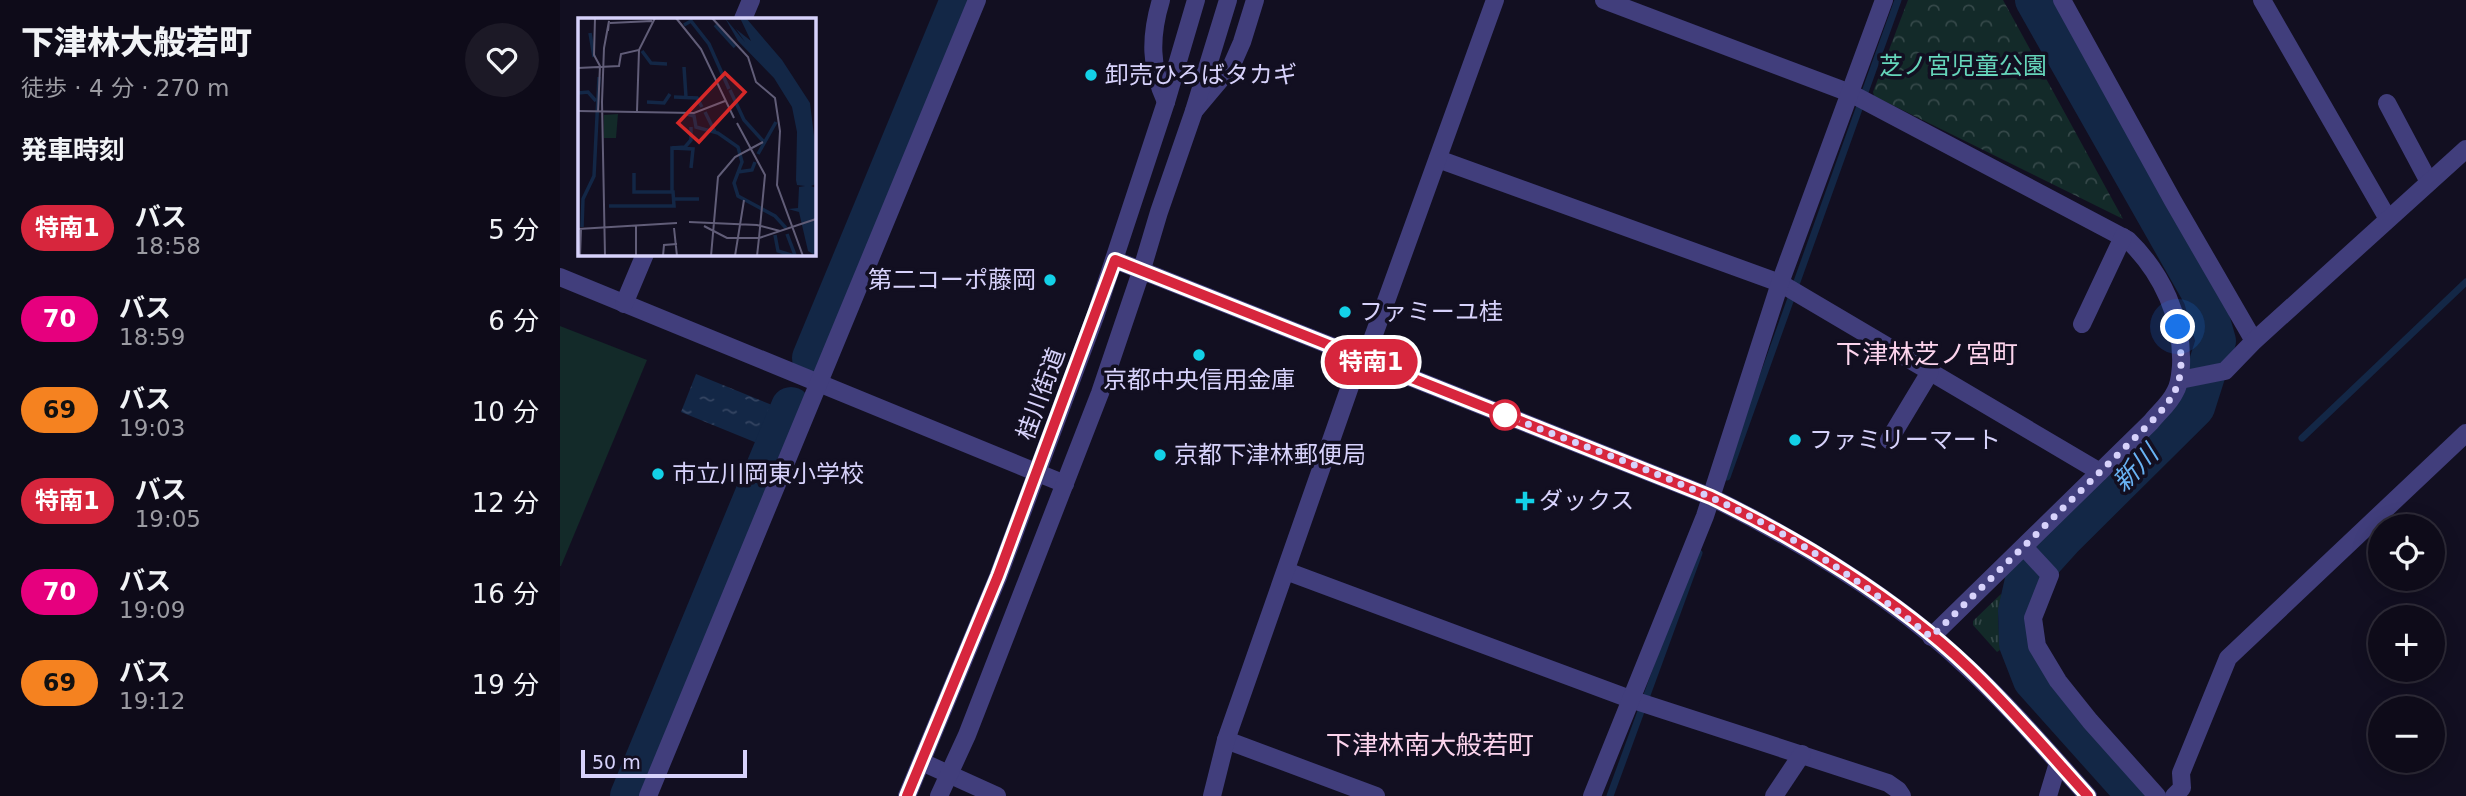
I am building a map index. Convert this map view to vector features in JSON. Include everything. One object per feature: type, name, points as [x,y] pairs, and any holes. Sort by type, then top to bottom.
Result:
[{"type":"street","points":[[743,18],[751,0]]},
{"type":"street","points":[[648,796],[977,0]]},
{"type":"street","points":[[1161,0],[1152,46],[1157,83],[1166,102]]},
{"type":"street","name":"桂川街道","points":[[907,796],[1037,473],[1115,260],[1196,0]]},
{"type":"street","points":[[939,796],[967,735],[1100,393],[1228,0]]},
{"type":"street","points":[[1194,111],[1231,67],[1255,0]]},
{"type":"street","points":[[1212,796],[1226,740],[1286,571],[1495,0]]},
{"type":"street","points":[[1604,0],[1850,93],[2123,237],[2145,256],[2172,303],[2181,352],[2180,380],[2175,394],[2125,449],[1931,637]]},
{"type":"street","points":[[1592,796],[1641,702],[1780,283],[1884,0]]},
{"type":"street","points":[[2262,0],[2388,219]]},
{"type":"street","points":[[2069,1],[2173,201],[2254,341]]},
{"type":"street","points":[[2387,103],[2429,182]]},
{"type":"street","points":[[2180,380],[2225,371],[2254,341],[2466,149]]},
{"type":"street","points":[[1438,159],[1780,283],[2100,472]]},
{"type":"street","points":[[2082,324],[2123,237]]},
{"type":"street","points":[[624,304],[644,256]]},
{"type":"street","points":[[1115,260],[1711,497],[1828,562],[1885,600],[1966,666],[1999,698],[2088,796]]},
{"type":"street","points":[[560,277],[1065,484]]},
{"type":"street","points":[[1889,440],[1930,372]]},
{"type":"street","points":[[2174,796],[2182,788],[2181,773],[2228,658],[2466,433]]},
{"type":"street","points":[[2024,547],[2050,575],[2033,618],[2037,646],[2058,681],[2157,796]]},
{"type":"street","points":[[1286,571],[1641,702],[1888,783],[1902,796]]},
{"type":"street","points":[[1226,740],[1376,796]]},
{"type":"street","points":[[1774,796],[1802,754]]},
{"type":"street","points":[[922,762],[997,796]]},
{"type":"street","points":[[2048,796],[2058,763]]},
{"type":"green space","name":"芝ノ宮児童公園","points":[[1908,0],[2003,0],[2123,219],[1874,96],[1873,92]]},
{"type":"green space","points":[[560,326],[647,360],[561,566],[560,566]]},
{"type":"green space","points":[[2001,594],[1998,617],[2000,650],[1997,652],[1973,625],[1973,621]]},
{"type":"water","points":[[696,374],[772,405],[757,443],[681,412]]},
{"type":"waterway","points":[[812,358],[960,0]]},
{"type":"waterway","points":[[1727,477],[1898,0]]},
{"type":"waterway","name":"新川","points":[[2035,0],[2203,296],[2216,341],[2195,407],[2063,538],[2025,580],[2018,611],[2019,644],[2033,680],[2137,796]]},
{"type":"waterway","points":[[2302,438],[2466,282]]},
{"type":"waterway","points":[[630,796],[791,407]]},
{"type":"waterway","points":[[1610,796],[1699,553]]},
{"type":"bus line","name":"特南1","points":[[907,796],[998,576],[1115,260],[1711,497],[1773,530],[1885,600],[1966,666],[1999,698],[2088,796]]},
{"type":"place","name":"卸売ひろばタカギ","points":[[1091,75]]},
{"type":"place","name":"第二コーポ藤岡","points":[[1050,280]]},
{"type":"place","name":"ファミーユ桂","points":[[1345,312]]},
{"type":"place","name":"京都中央信用金庫","points":[[1199,355]]},
{"type":"place","name":"ファミリーマート","points":[[1795,440]]},
{"type":"place","name":"京都下津林郵便局","points":[[1160,455]]},
{"type":"place","name":"市立川岡東小学校","points":[[658,474]]},
{"type":"place","name":"ダックス","points":[[1525,501]]},
{"type":"district","name":"下津林芝ノ宮町","points":[[1927,354]]},
{"type":"district","name":"下津林南大般若町","points":[[1430,745]]},
{"type":"route","points":[[1505,415],[1711,497],[1828,562],[1885,600],[1931,637],[2145,428],[2175,394],[2180,380],[2178,327]]}]
